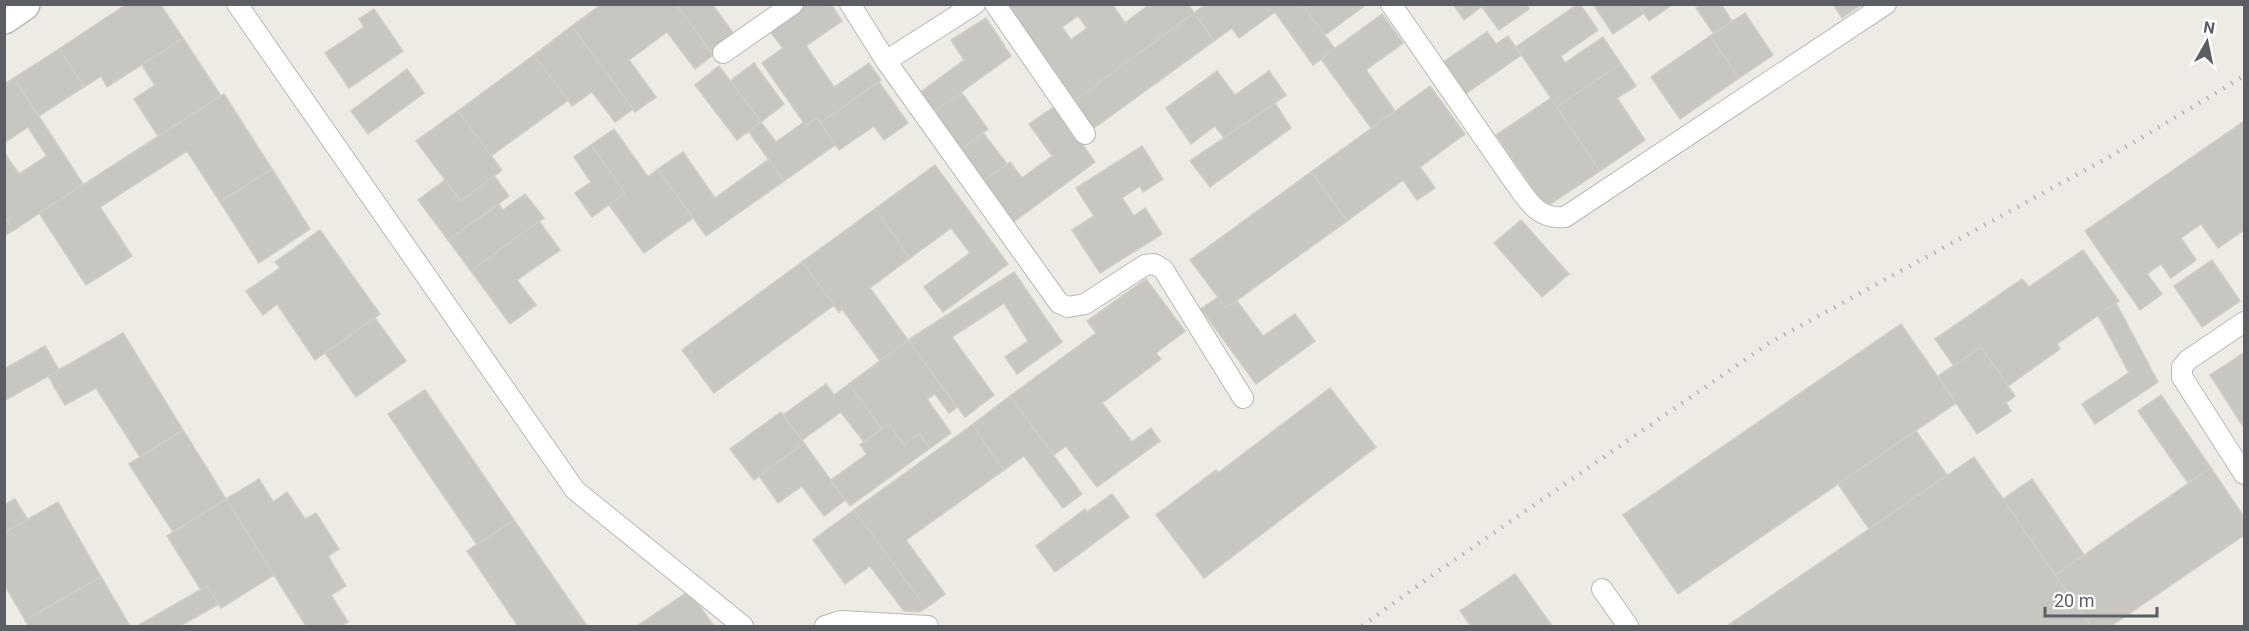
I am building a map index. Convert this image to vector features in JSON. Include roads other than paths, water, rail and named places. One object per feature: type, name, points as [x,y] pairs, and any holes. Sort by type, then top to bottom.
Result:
[{"type":"main road","points":[[4,17],[23,4]]},
{"type":"lane","points":[[237,4],[575,490],[743,627]]},
{"type":"lane","points":[[723,53],[792,4]]},
{"type":"lane","points":[[850,4],[886,61],[1059,303],[1068,307],[1085,304],[1145,265],[1154,264],[1163,269],[1243,398]]},
{"type":"lane","points":[[886,61],[975,4]]},
{"type":"lane","points":[[995,4],[1085,134]]},
{"type":"lane","points":[[1391,4],[1531,205],[1541,214],[1552,219],[1565,218],[1886,4]]},
{"type":"lane","points":[[2244,322],[2188,360],[2182,367],[2182,377],[2244,474]]},
{"type":"lane","points":[[1602,589],[1629,627]]},
{"type":"lane","points":[[825,627],[841,621],[927,627]]},
{"type":"railway","points":[[1362,626],[1771,342],[2109,157],[2244,76]]}]
